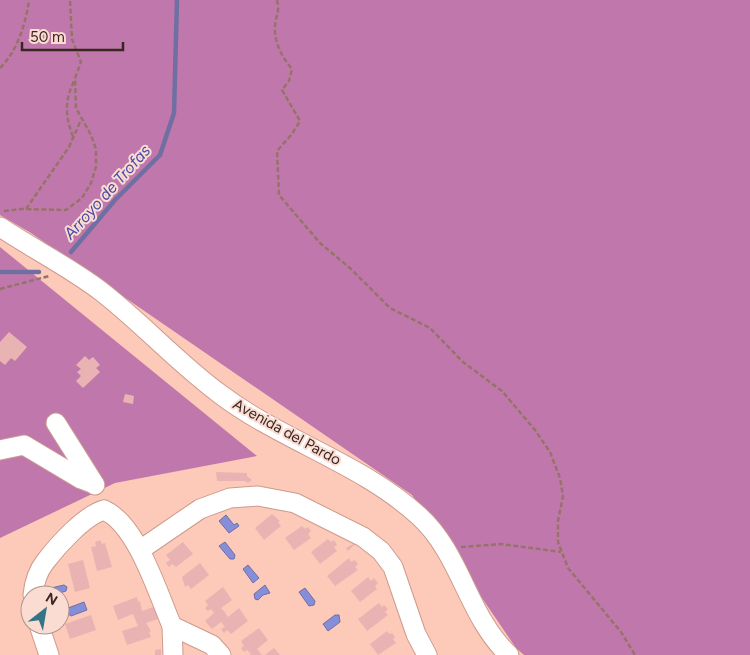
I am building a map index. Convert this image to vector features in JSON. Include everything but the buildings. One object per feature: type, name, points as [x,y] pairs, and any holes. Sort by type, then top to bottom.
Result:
[{"type":"street","name":"Avenida del Pardo","points":[[0,227],[101,292],[220,394],[274,429],[359,472],[389,491],[421,517],[445,548],[485,626],[509,655]]},
{"type":"street","points":[[56,423],[99,491],[104,510],[119,520],[140,550],[172,626],[173,655]]},
{"type":"street","points":[[0,450],[24,445],[81,479],[94,484]]},
{"type":"street","points":[[140,550],[200,509],[230,498],[258,496],[295,502],[363,537],[381,550],[393,567],[416,634],[427,655]]},
{"type":"street","points":[[35,585],[44,562],[84,521],[96,512],[104,510]]},
{"type":"street","points":[[172,626],[212,645],[221,655]]},
{"type":"street","points":[[42,635],[49,655]]},
{"type":"path","points":[[0,68],[12,55],[29,0]]},
{"type":"path","points":[[70,0],[72,39],[80,62],[67,96],[65,112],[73,137]]},
{"type":"path","points":[[277,0],[280,12],[275,25],[275,40],[283,58],[292,69],[289,81],[282,90],[300,121],[292,134],[277,150],[279,195],[320,243],[351,269],[376,296],[390,308],[430,328],[462,362],[502,391],[535,430],[550,452],[560,478],[563,496],[558,521],[558,542],[568,568],[621,632],[635,655]]},
{"type":"path","points":[[0,211],[26,209],[66,210],[75,205],[91,183],[96,166],[96,149],[76,108],[75,78]]},
{"type":"path","points":[[26,209],[73,137],[81,120]]},
{"type":"path","points":[[0,289],[41,277],[72,273]]},
{"type":"path","points":[[445,548],[501,544],[562,552]]},
{"type":"shaded area","points":[[0,0],[750,0],[750,655],[524,655],[516,648],[412,495],[31,233],[0,215]]},
{"type":"shaded area","points":[[0,247],[257,456],[115,483],[0,538]]},
{"type":"water","points":[[226,515],[234,525],[237,523],[239,526],[229,533],[219,521]]},
{"type":"water","points":[[225,542],[235,555],[234,559],[230,559],[219,546]]},
{"type":"water","points":[[248,565],[259,578],[253,583],[243,569]]},
{"type":"water","points":[[265,585],[270,593],[263,595],[258,600],[255,599],[254,594]]},
{"type":"water","points":[[305,588],[315,601],[314,605],[309,606],[299,592]]},
{"type":"water","points":[[84,602],[87,610],[71,616],[70,607]]},
{"type":"water","points":[[335,615],[339,615],[340,622],[328,631],[323,624]]},
{"type":"waterway","name":"Arroyo de Trofas","points":[[71,252],[115,200],[160,155],[174,113],[177,0]]},
{"type":"waterway","name":"Arroyo de Trofas","points":[[0,272],[39,272]]}]
